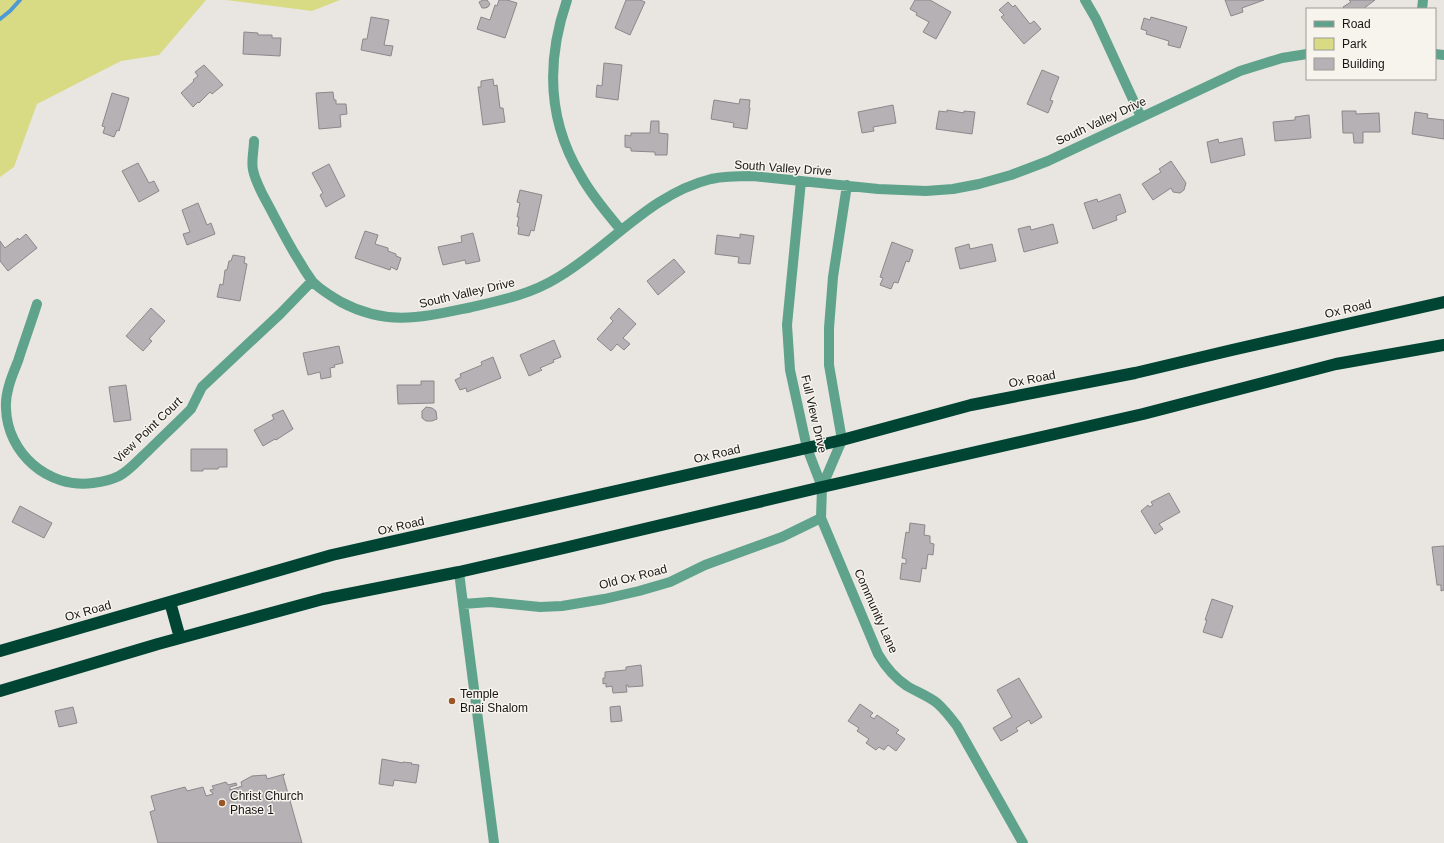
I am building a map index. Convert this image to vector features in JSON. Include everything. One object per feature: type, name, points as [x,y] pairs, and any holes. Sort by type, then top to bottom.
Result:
[{"type":"highway","name":"Ox Road","points":[[0,650],[332,555],[842,440],[971,405],[1135,373],[1444,302]]},
{"type":"highway","points":[[0,691],[180,638],[323,599],[459,572],[1143,414],[1336,364],[1444,345]]},
{"type":"highway","points":[[170,602],[180,638]]},
{"type":"street","points":[[567,0],[559,23],[553,57],[553,93],[559,122],[563,139],[581,177],[621,230]]},
{"type":"street","points":[[1085,0],[1142,117]]},
{"type":"street","name":"South Valley Drive","points":[[254,141],[252,169],[257,183],[296,256],[312,281],[333,297],[352,308],[366,313],[399,319],[427,316],[508,299],[538,288],[574,268],[621,230],[672,194],[692,185],[712,179],[734,176],[753,176],[878,189],[926,190],[953,189],[979,184],[1011,176],[1048,161],[1240,71],[1282,58],[1306,54]]},
{"type":"street","name":"Full View Drive","points":[[801,181],[787,325],[790,370],[806,448],[822,487]]},
{"type":"street","name":"Full View Drive","points":[[822,487],[842,440],[829,365],[829,328],[833,277],[847,186]]},
{"type":"street","name":"View Point Court","points":[[37,304],[8,388],[6,408],[7,422],[19,451],[35,467],[44,474],[60,481],[84,484],[104,482],[130,468],[191,409],[202,388],[275,319],[312,281]]},
{"type":"street","name":"Community Lane","points":[[822,487],[821,518],[878,654],[895,676],[928,697],[948,714],[957,726],[1023,843]]},
{"type":"street","name":"Old Ox Road","points":[[463,604],[490,602],[540,607],[604,599],[639,592],[670,582],[705,565],[782,537],[821,518]]},
{"type":"street","points":[[459,572],[494,843]]},
{"type":"green space","points":[[0,0],[206,0],[159,55],[121,61],[37,104],[14,167],[0,177]]},
{"type":"green space","points":[[226,0],[340,0],[312,11]]},
{"type":"building","points":[[487,0],[490,4],[488,7],[482,8],[479,2]]},
{"type":"building","points":[[499,0],[507,0],[517,3],[505,38],[477,29],[481,17],[490,20],[495,5],[497,6]]},
{"type":"building","points":[[626,0],[640,0],[645,2],[630,35],[615,28]]},
{"type":"building","points":[[915,0],[930,0],[951,12],[936,39],[923,32],[929,22],[916,15],[917,13],[910,9]]},
{"type":"building","points":[[1225,0],[1264,0],[1242,8],[1243,12],[1231,16]]},
{"type":"building","points":[[1349,0],[1375,0],[1364,8],[1344,8],[1351,2]]},
{"type":"building","points":[[1008,2],[1013,7],[1015,5],[1030,24],[1034,21],[1041,29],[1024,44],[1001,17],[1004,15],[999,10]]},
{"type":"building","points":[[371,17],[389,20],[384,45],[393,46],[391,56],[361,50],[363,39],[367,39]]},
{"type":"building","points":[[1151,17],[1187,27],[1180,48],[1168,45],[1169,41],[1146,34],[1147,31],[1141,29],[1144,18],[1150,20]]},
{"type":"building","points":[[244,32],[258,33],[258,35],[272,35],[272,38],[281,38],[280,56],[243,54]]},
{"type":"building","points":[[604,63],[622,65],[618,100],[596,97],[597,85],[602,86]]},
{"type":"building","points":[[204,65],[223,85],[212,94],[210,92],[193,107],[181,93],[198,76],[195,72]]},
{"type":"building","points":[[1042,70],[1059,77],[1050,100],[1053,101],[1048,113],[1027,104]]},
{"type":"building","points":[[493,79],[494,86],[497,85],[500,108],[503,108],[505,122],[483,125],[478,87],[481,87],[481,81]]},
{"type":"building","points":[[333,92],[336,104],[346,104],[347,114],[340,115],[341,127],[319,129],[316,93]]},
{"type":"building","points":[[112,93],[129,98],[119,131],[117,130],[114,137],[103,133],[105,127],[102,126]]},
{"type":"building","points":[[740,99],[750,100],[747,129],[733,127],[734,123],[711,119],[714,100],[739,104]]},
{"type":"building","points":[[893,105],[896,123],[873,127],[874,131],[862,133],[858,112]]},
{"type":"building","points":[[947,110],[964,113],[964,111],[975,112],[972,134],[936,129],[939,111],[947,112]]},
{"type":"building","points":[[1342,111],[1356,111],[1356,114],[1379,113],[1380,132],[1363,132],[1363,143],[1354,143],[1353,133],[1343,133]]},
{"type":"building","points":[[1415,112],[1428,114],[1427,118],[1444,120],[1444,139],[1412,134]]},
{"type":"building","points":[[1309,115],[1311,138],[1275,141],[1273,122],[1295,120],[1295,117]]},
{"type":"building","points":[[651,121],[659,121],[659,133],[668,134],[667,155],[655,155],[655,152],[631,151],[631,148],[625,147],[625,135],[631,136],[631,133],[650,133]]},
{"type":"building","points":[[1242,138],[1245,155],[1211,163],[1207,142],[1218,139],[1219,143]]},
{"type":"building","points":[[1171,161],[1186,183],[1184,190],[1180,193],[1173,192],[1171,188],[1153,200],[1142,184],[1161,172],[1159,169]]},
{"type":"building","points":[[138,163],[149,183],[154,181],[159,191],[139,202],[122,171]]},
{"type":"building","points":[[329,164],[345,196],[326,207],[320,195],[323,193],[312,173]]},
{"type":"building","points":[[520,190],[542,195],[534,231],[531,230],[529,236],[518,234],[519,227],[517,226],[519,217],[517,217],[520,203],[517,202]]},
{"type":"building","points":[[1120,194],[1126,212],[1116,216],[1117,220],[1093,229],[1084,203],[1097,199],[1098,202]]},
{"type":"building","points":[[198,203],[207,225],[211,223],[215,234],[187,245],[183,234],[190,232],[182,210]]},
{"type":"building","points":[[1053,224],[1058,243],[1024,252],[1018,229],[1030,226],[1031,230]]},
{"type":"building","points":[[365,231],[378,235],[375,244],[388,248],[388,251],[401,258],[397,270],[391,267],[390,270],[355,258]]},
{"type":"building","points":[[473,233],[480,261],[466,264],[465,260],[443,265],[438,247],[462,242],[461,236]]},
{"type":"building","points":[[26,234],[37,248],[8,271],[0,261],[0,241],[5,248]]},
{"type":"building","points":[[740,234],[754,236],[750,264],[738,263],[739,257],[715,254],[717,235],[740,238]]},
{"type":"building","points":[[892,242],[913,250],[909,262],[906,261],[898,283],[894,282],[891,289],[880,285],[883,278],[880,277]]},
{"type":"building","points":[[969,244],[970,249],[992,244],[996,261],[960,269],[955,248]]},
{"type":"building","points":[[233,255],[245,257],[244,263],[247,264],[240,301],[217,297],[220,284],[223,285],[225,270],[227,270],[229,261],[231,261]]},
{"type":"building","points":[[674,259],[685,272],[658,295],[647,281]]},
{"type":"building","points":[[151,308],[165,321],[149,339],[152,341],[143,351],[126,336]]},
{"type":"building","points":[[619,308],[636,324],[623,338],[630,344],[624,350],[617,344],[611,351],[597,339],[613,321],[610,318]]},
{"type":"building","points":[[554,340],[561,357],[553,360],[554,362],[540,368],[542,370],[529,376],[520,355]]},
{"type":"building","points":[[339,346],[343,363],[334,365],[335,367],[330,368],[331,377],[321,379],[320,372],[308,375],[303,353]]},
{"type":"building","points":[[493,357],[501,378],[467,392],[466,388],[460,390],[455,380],[461,377],[460,374],[482,365],[481,362]]},
{"type":"building","points":[[421,381],[434,381],[434,403],[398,404],[397,385],[421,385]]},
{"type":"building","points":[[126,385],[131,420],[114,422],[109,387]]},
{"type":"building","points":[[426,407],[432,408],[436,411],[437,419],[426,421],[422,418],[422,411]]},
{"type":"building","points":[[283,410],[293,429],[263,446],[254,430],[274,419],[272,415]]},
{"type":"building","points":[[191,449],[227,449],[227,467],[219,467],[218,469],[203,469],[203,471],[191,471]]},
{"type":"building","points":[[1169,493],[1180,512],[1159,524],[1163,529],[1155,534],[1141,511],[1148,505],[1149,507],[1153,505],[1151,502]]},
{"type":"building","points":[[20,506],[52,523],[44,538],[12,522]]},
{"type":"building","points":[[910,523],[925,525],[924,535],[930,536],[930,543],[934,544],[933,555],[928,554],[926,569],[922,568],[920,582],[900,579],[902,563],[906,564],[906,559],[902,558],[906,532],[909,533]]},
{"type":"building","points":[[1444,546],[1444,590],[1441,591],[1441,585],[1437,585],[1432,547]]},
{"type":"building","points":[[1212,599],[1233,606],[1222,638],[1203,632],[1207,620],[1205,620]]},
{"type":"building","points":[[641,665],[643,686],[628,687],[628,685],[626,685],[627,692],[613,693],[612,686],[606,687],[606,683],[603,684],[605,672],[626,670],[626,667]]},
{"type":"building","points":[[1019,678],[1042,717],[1031,724],[1029,720],[1016,728],[1018,731],[1001,741],[993,728],[1012,717],[997,690]]},
{"type":"building","points":[[860,704],[873,713],[870,716],[874,719],[877,715],[899,730],[896,733],[905,739],[896,751],[888,745],[884,750],[879,747],[876,750],[866,743],[869,739],[857,731],[859,728],[848,721]]},
{"type":"building","points":[[620,706],[622,721],[611,722],[610,707]]},
{"type":"building","points":[[73,707],[77,723],[59,727],[55,711]]},
{"type":"building","points":[[382,759],[419,765],[416,783],[394,780],[393,786],[379,784]]},
{"type":"building","name":"Christ Church Phase 1","points":[[285,774],[283,776],[302,843],[158,843],[150,812],[155,810],[151,796],[185,787],[187,791],[203,787],[206,796],[213,794],[210,790],[214,789],[212,786],[226,782],[228,785],[236,783],[237,785],[230,787],[230,790],[242,786],[241,782],[252,776],[266,775],[267,779]]},
{"type":"waterway","points":[[0,19],[20,0]]},
{"type":"place","name":"Temple Bnai Shalom","points":[[452,701]]},
{"type":"place","name":"Christ Church Phase 1","points":[[222,803]]}]
